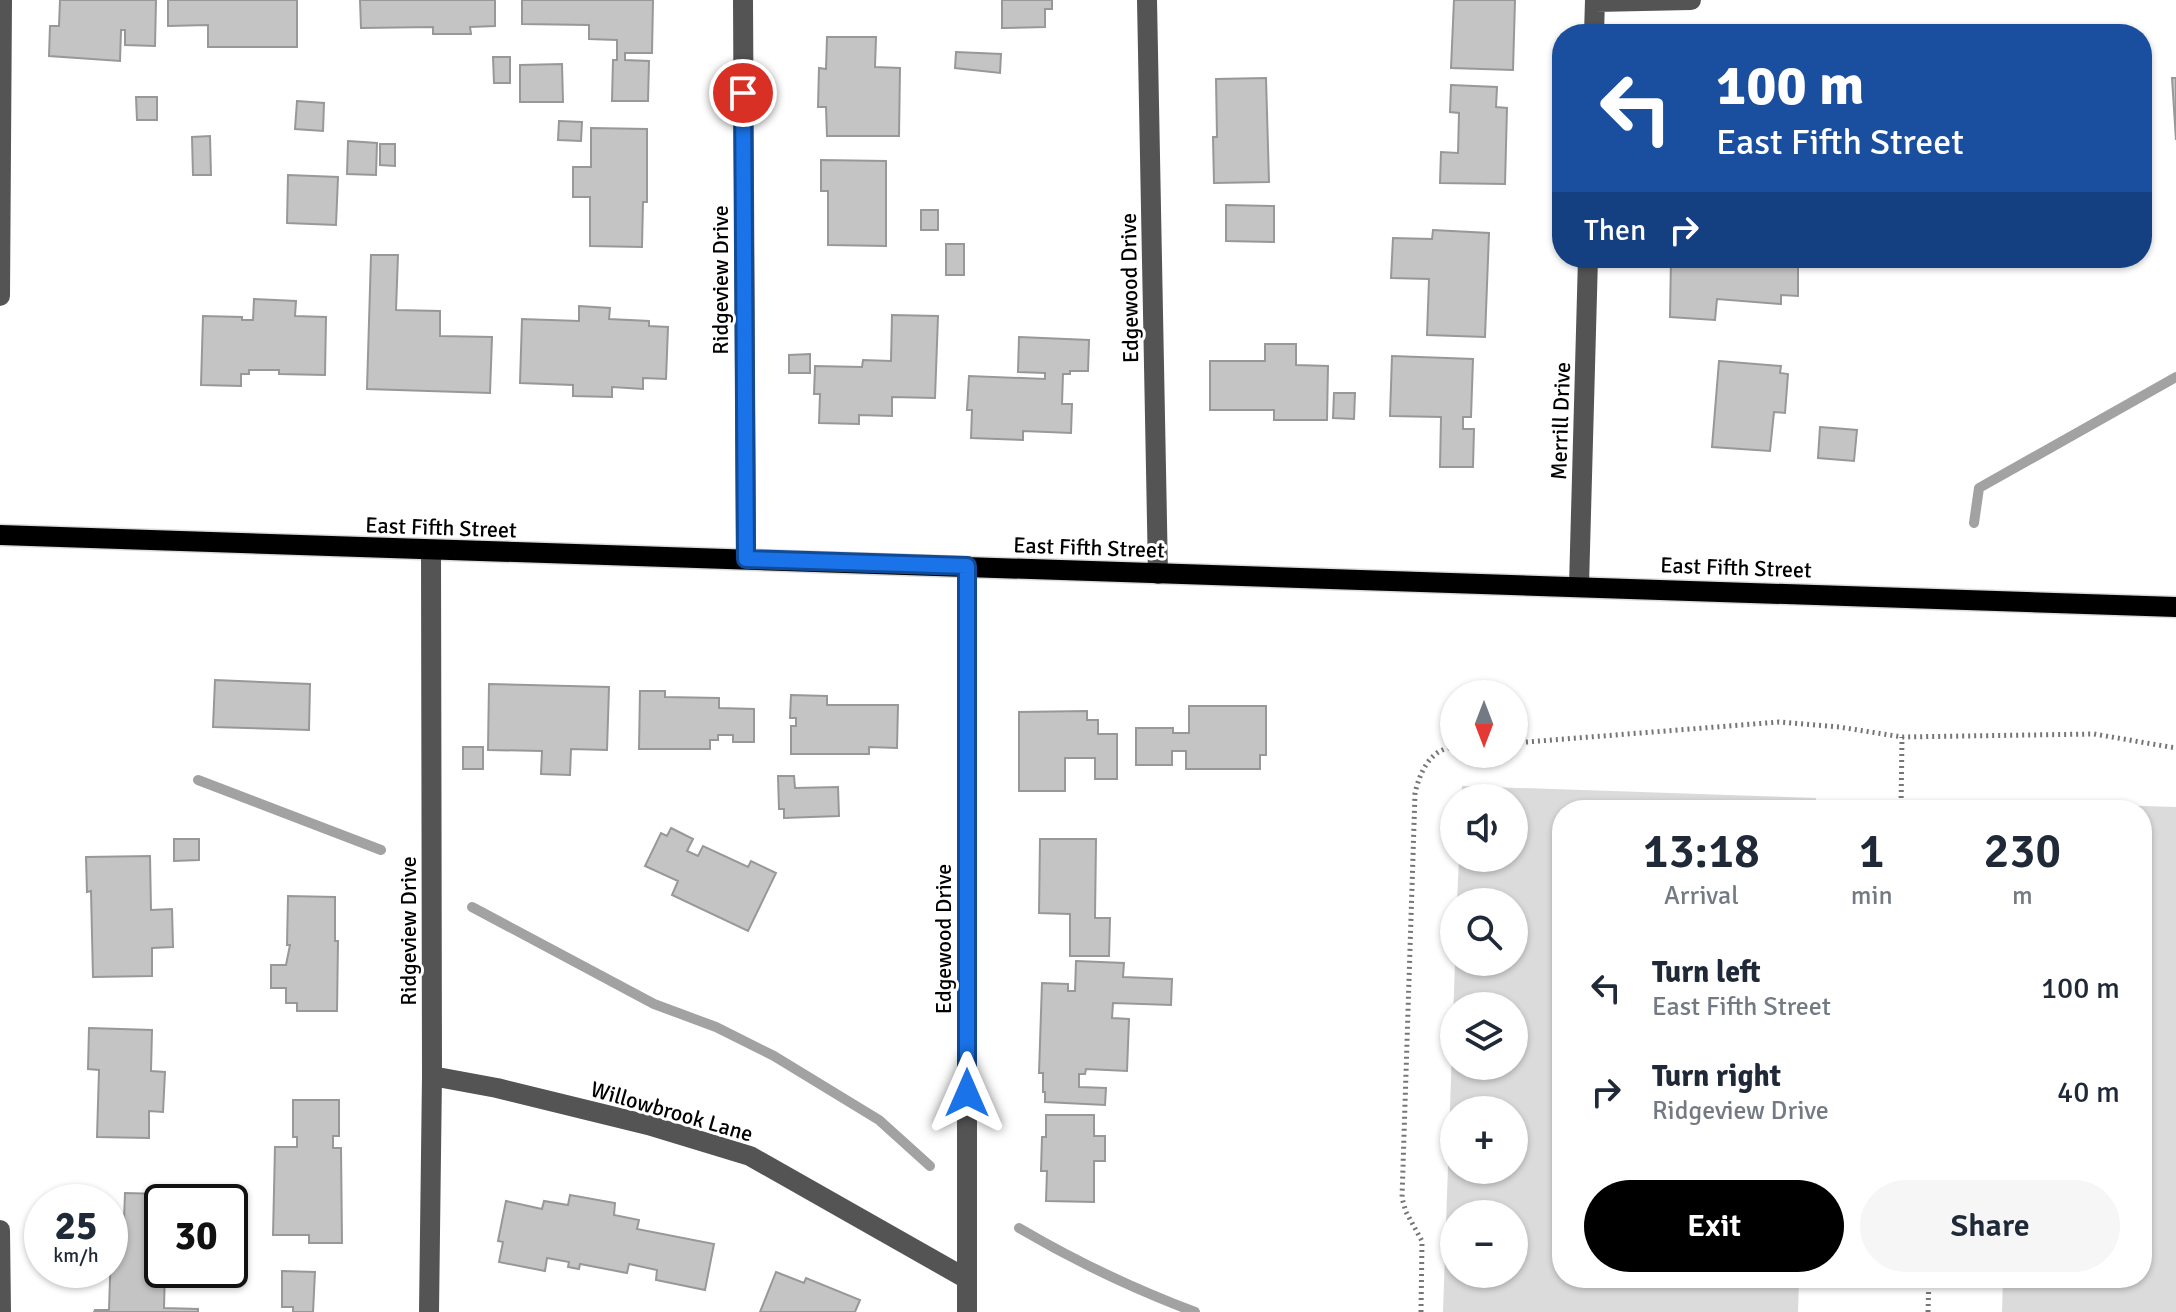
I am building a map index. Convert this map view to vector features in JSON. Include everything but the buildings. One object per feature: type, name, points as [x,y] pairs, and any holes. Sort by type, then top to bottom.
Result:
[{"type":"main road","name":"East Fifth Street","points":[[0,535],[2176,607]]},
{"type":"street","points":[[0,296],[2,0]]},
{"type":"street","name":"Ridgeview Drive","points":[[743,0],[746,559]]},
{"type":"street","name":"Edgewood Drive","points":[[1147,0],[1158,574]]},
{"type":"street","points":[[1594,24],[1595,1],[1691,0]]},
{"type":"street","name":"Merrill Drive","points":[[1579,586],[1588,268]]},
{"type":"street","name":"Ridgeview Drive","points":[[429,1312],[431,551]]},
{"type":"street","name":"Edgewood Drive","points":[[967,566],[967,1312]]},
{"type":"street","name":"Willowbrook Lane","points":[[432,1076],[497,1088],[648,1125],[750,1156],[967,1279]]},
{"type":"street","points":[[0,1230],[1,1312]]},
{"type":"path","points":[[1528,742],[1779,722],[1902,737],[2094,734],[2176,748]]},
{"type":"path","points":[[1901,800],[1902,737]]},
{"type":"path","points":[[1421,1312],[1422,1241],[1402,1198],[1415,793],[1422,770],[1440,751]]},
{"type":"path","points":[[1928,1312],[1929,1288]]},
{"type":"shaded area","points":[[1528,788],[1816,798],[1552,800],[1552,1288],[1799,1288],[1798,1312],[1443,1312],[1444,1288],[1528,1288],[1528,1200],[1447,1200],[1447,1184],[1528,1184],[1528,1096],[1450,1096],[1451,1080],[1528,1080],[1528,992],[1454,992],[1455,976],[1528,976],[1528,888],[1458,888],[1458,872],[1528,872]]},
{"type":"shaded area","points":[[2152,806],[2176,807],[2176,1312],[2002,1312],[2003,1288],[2152,1288]]},
{"type":"waterway","points":[[1974,523],[1979,488],[2176,377]]},
{"type":"waterway","points":[[198,780],[381,850]]},
{"type":"waterway","points":[[472,907],[654,1004],[716,1027],[774,1056],[879,1120],[930,1166]]},
{"type":"waterway","points":[[1019,1228],[1105,1274],[1195,1312]]},
{"type":"route","points":[[743,93],[746,559],[967,566],[967,1093]]}]
